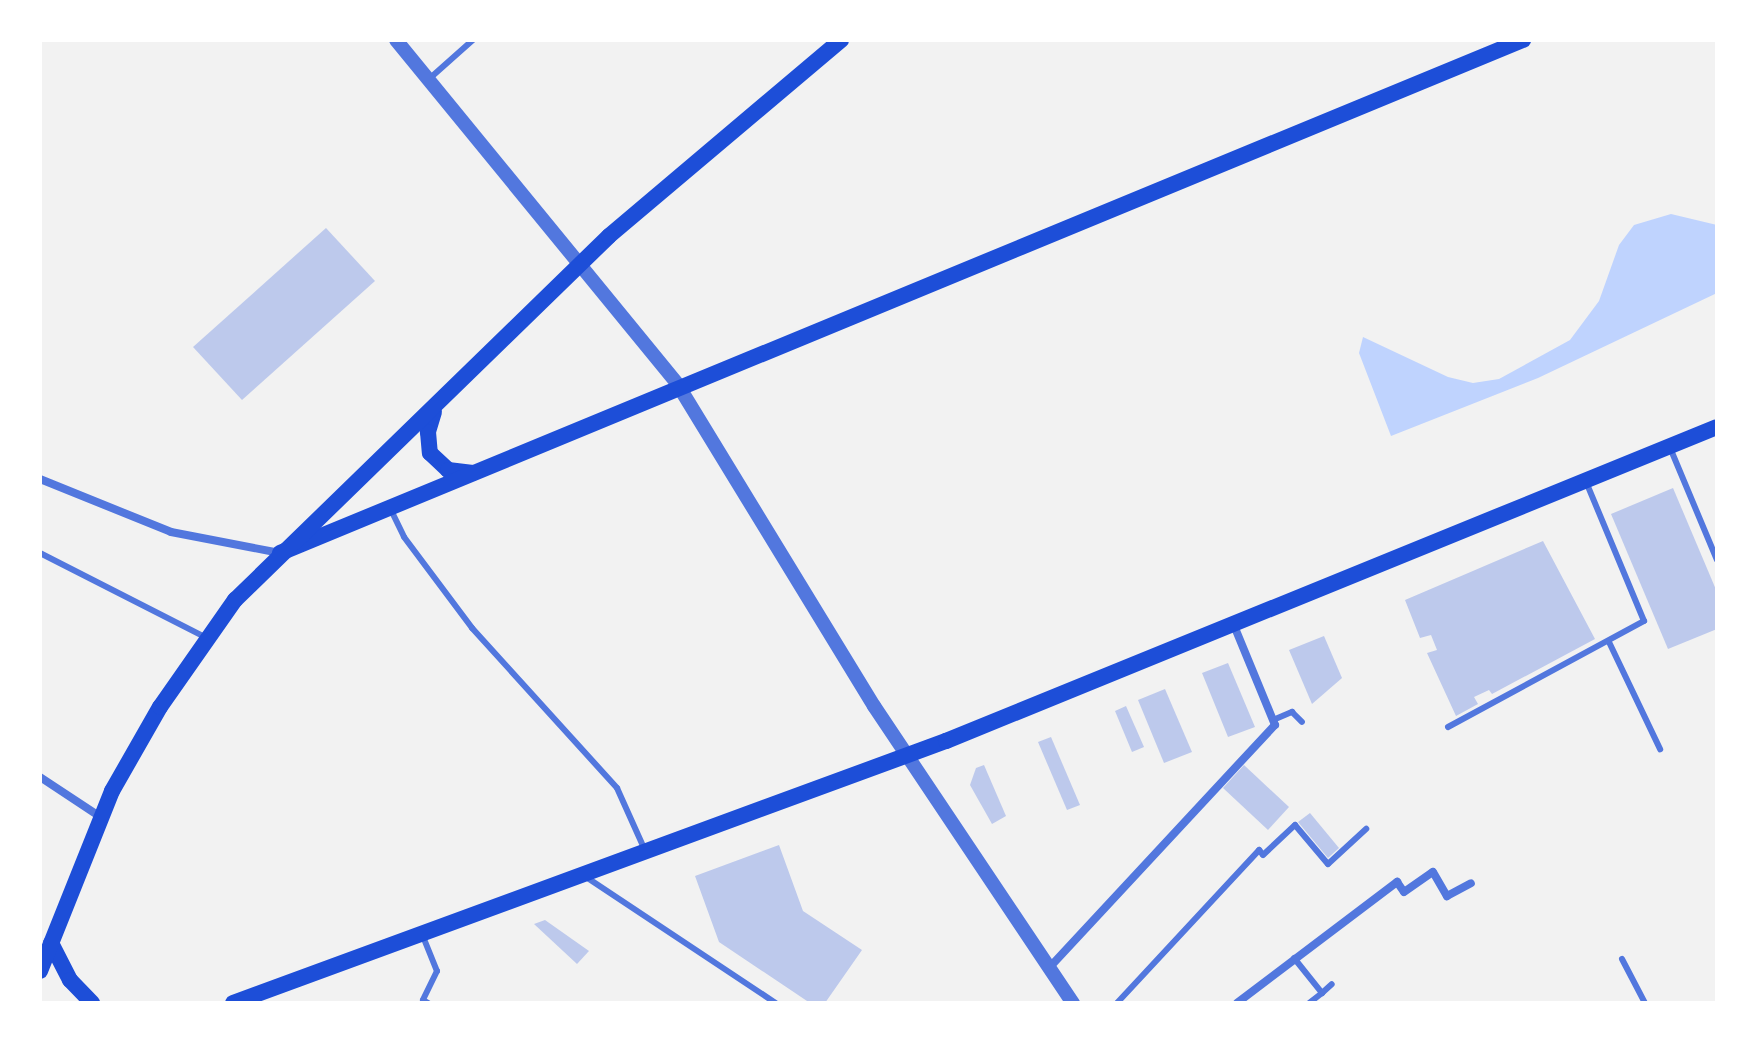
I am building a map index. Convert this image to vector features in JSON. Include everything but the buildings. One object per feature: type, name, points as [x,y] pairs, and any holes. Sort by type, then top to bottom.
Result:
[{"type":"main road","points":[[40,971],[99,816],[134,749],[207,638],[280,553],[436,407],[579,264],[841,40]]},
{"type":"main road","points":[[280,553],[678,385],[1523,40]]},
{"type":"main road","points":[[436,407],[428,432],[430,453],[448,470],[474,473]]},
{"type":"main road","points":[[233,1003],[906,756],[1717,427]]},
{"type":"main road","points":[[51,943],[70,980],[92,1003]]},
{"type":"street","points":[[396,40],[678,385],[906,756],[1073,1003]]},
{"type":"street","points":[[40,479],[171,532],[280,553]]},
{"type":"street","points":[[1049,968],[1275,725],[1233,623]]},
{"type":"street","points":[[40,777],[99,816]]},
{"type":"street","points":[[1237,1003],[1397,882],[1404,892],[1433,872],[1447,896],[1471,883]]},
{"type":"lane","points":[[429,79],[473,40]]},
{"type":"lane","points":[[1669,446],[1717,560]]},
{"type":"lane","points":[[1448,727],[1644,621],[1585,480]]},
{"type":"lane","points":[[390,508],[404,537],[472,628],[617,788],[646,852]]},
{"type":"lane","points":[[40,553],[207,638]]},
{"type":"lane","points":[[1609,642],[1660,749]]},
{"type":"lane","points":[[1273,720],[1292,712],[1302,722]]},
{"type":"lane","points":[[1117,1003],[1259,850],[1263,855],[1295,825],[1328,864],[1366,829]]},
{"type":"lane","points":[[583,875],[776,1003]]},
{"type":"lane","points":[[422,934],[437,971],[423,1000],[428,1003]]},
{"type":"lane","points":[[1294,958],[1322,993]]},
{"type":"lane","points":[[1622,959],[1645,1003]]},
{"type":"lane","points":[[1309,1003],[1332,984]]},
{"type":"water","points":[[1671,214],[1717,225],[1717,293],[1538,378],[1391,436],[1359,353],[1363,337],[1448,377],[1473,383],[1499,379],[1570,340],[1599,301],[1619,245],[1634,225]]}]
